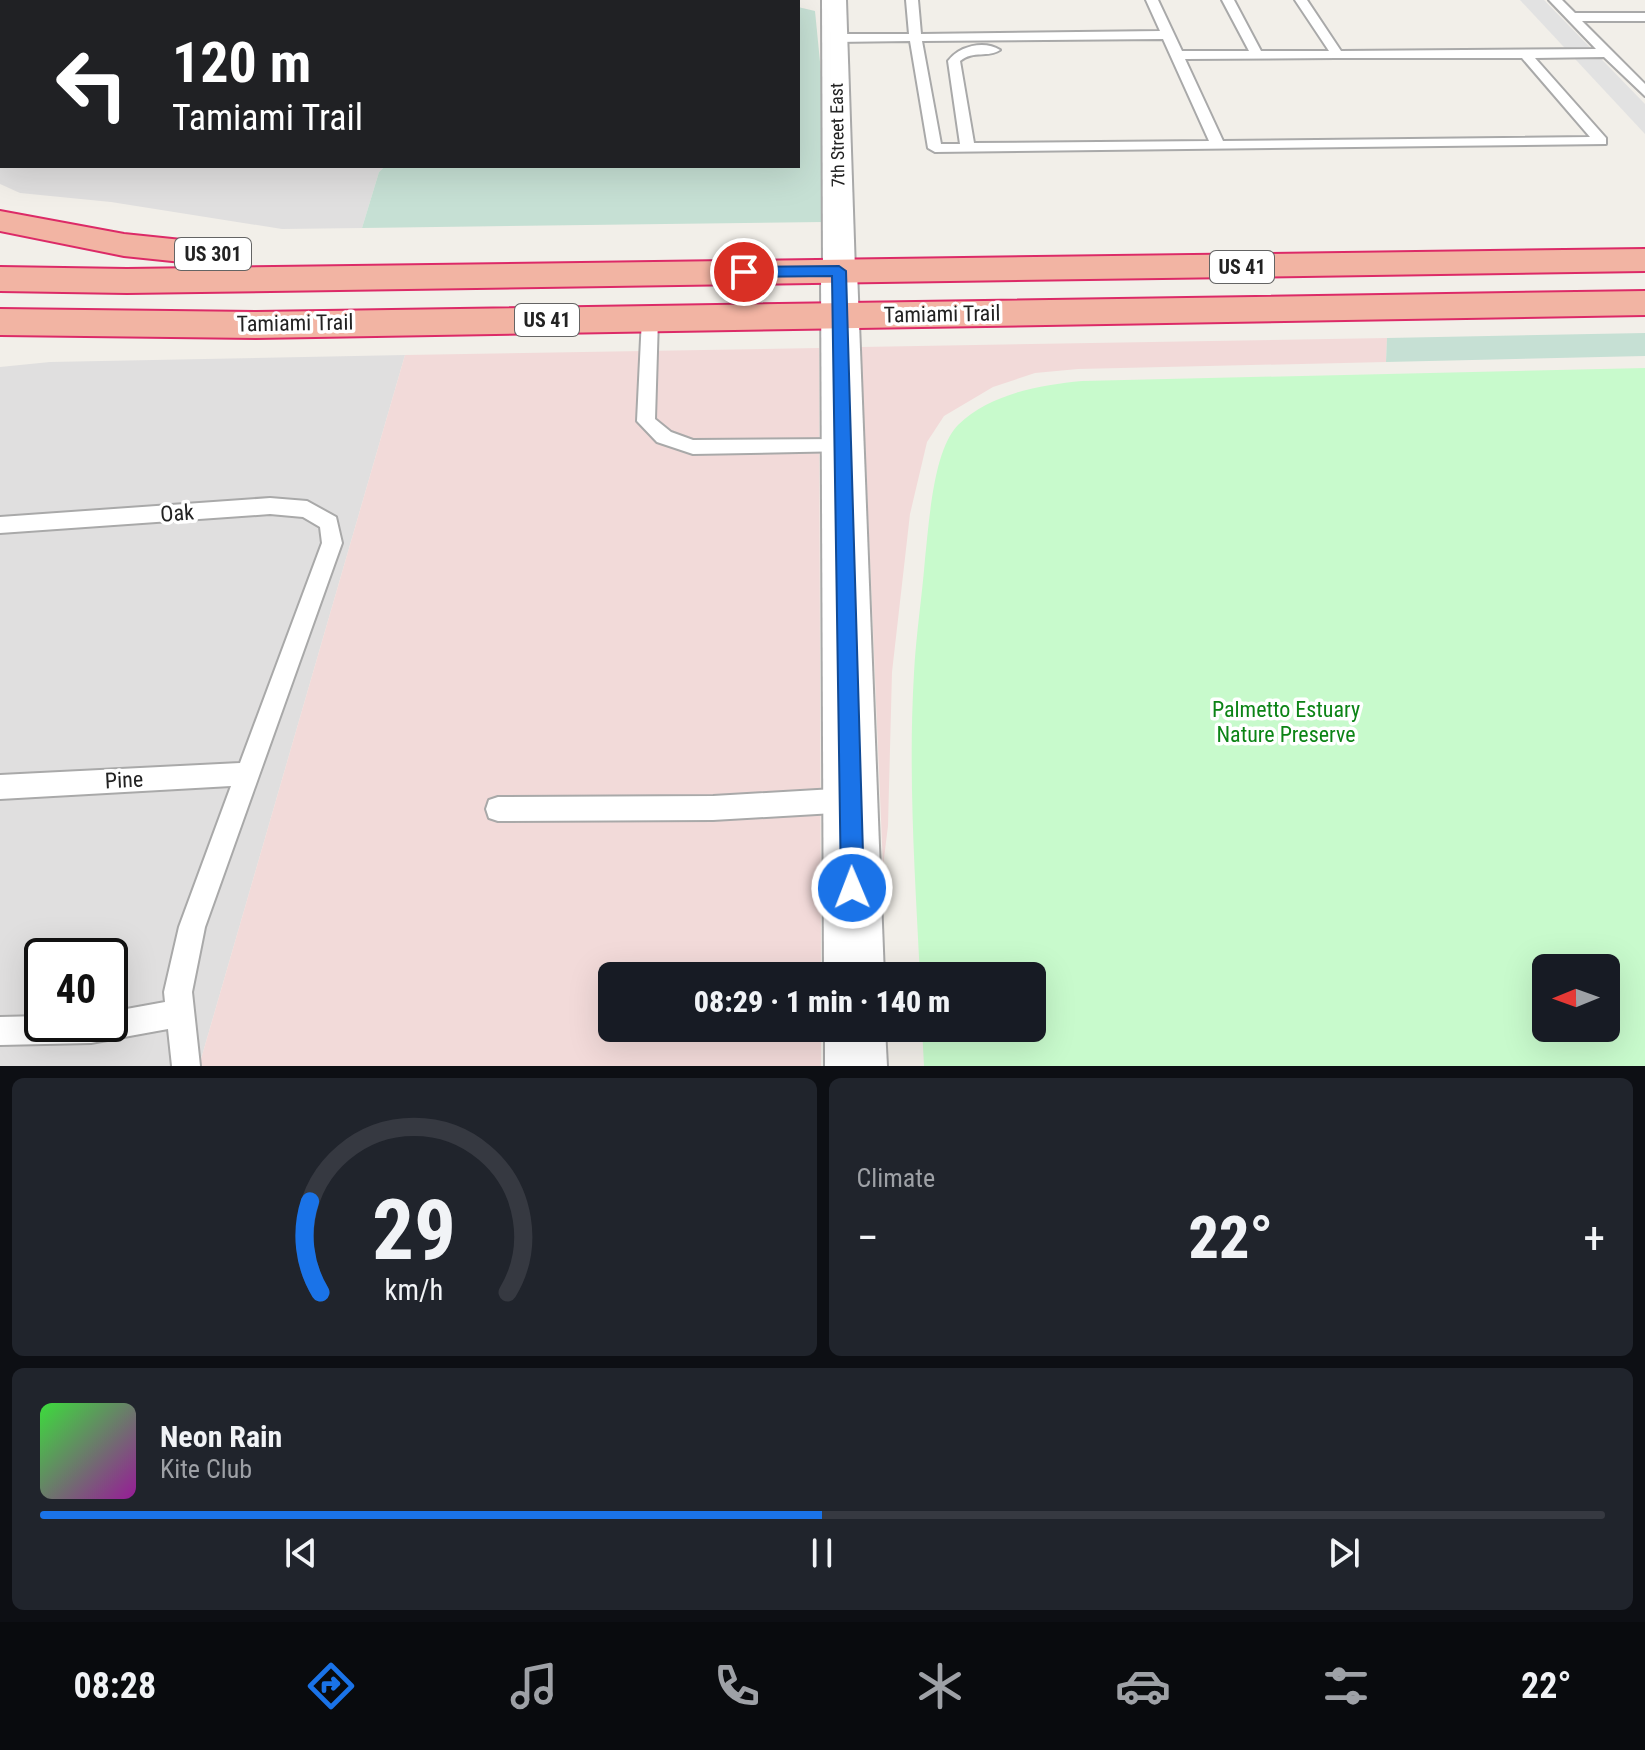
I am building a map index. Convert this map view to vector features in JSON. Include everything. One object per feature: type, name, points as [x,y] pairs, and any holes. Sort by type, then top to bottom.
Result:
[{"type":"highway","name":"US 301","points":[[0,221],[124,245],[428,277]]},
{"type":"highway","name":"Tamiami Trail","points":[[0,322],[256,325],[650,318],[839,293],[1645,260]]},
{"type":"highway","name":"Tamiami Trail","points":[[0,279],[127,281],[428,277],[839,293],[1645,303]]},
{"type":"highway","points":[[0,350],[256,325]]},
{"type":"street","name":"7th Street East","points":[[834,0],[839,293]]},
{"type":"street","points":[[839,293],[854,962]]},
{"type":"street","points":[[855,1042],[856,1066]]},
{"type":"lane","points":[[912,0],[915,37],[935,148],[1601,141],[1525,54]]},
{"type":"lane","points":[[1152,0],[1218,145]]},
{"type":"lane","points":[[1228,0],[1257,55]]},
{"type":"lane","points":[[1301,0],[1338,55]]},
{"type":"lane","points":[[1555,0],[1645,92]]},
{"type":"lane","points":[[1571,17],[1645,17]]},
{"type":"lane","points":[[835,38],[1168,35]]},
{"type":"lane","points":[[968,147],[955,76],[954,61],[959,54],[975,49],[1071,50],[1088,37]]},
{"type":"lane","points":[[1177,55],[1607,53]]},
{"type":"lane","points":[[650,318],[646,421],[664,437],[693,447],[843,446]]},
{"type":"lane","name":"Oak","points":[[0,525],[270,506],[307,509],[329,523],[332,543],[249,774]]},
{"type":"lane","points":[[186,1066],[178,992],[192,927],[249,774]]},
{"type":"lane","name":"Pine","points":[[0,787],[249,774]]},
{"type":"lane","points":[[498,809],[713,808],[851,800]]},
{"type":"lane","points":[[0,1031],[91,1029],[180,1013]]},
{"type":"shaded area","points":[[1520,0],[1544,0],[1645,104],[1645,134]]},
{"type":"shaded area","points":[[0,168],[383,168],[379,172],[362,228],[282,229],[111,202],[20,193],[0,184]]},
{"type":"shaded area","points":[[1387,338],[1386,362],[1078,369],[1035,373],[993,387],[944,416],[927,442],[910,514],[892,672],[888,826],[883,866],[861,347]]},
{"type":"shaded area","points":[[819,348],[821,962],[598,962],[598,1042],[821,1042],[821,1066],[199,1066],[405,355]]},
{"type":"shaded area","points":[[405,355],[199,1066],[0,1066],[0,367],[50,362]]},
{"type":"green space","points":[[800,7],[815,11],[821,72],[823,222],[362,228],[379,172],[383,168],[800,168]]},
{"type":"green space","points":[[1645,333],[1645,356],[1386,362],[1387,338]]},
{"type":"green space","name":"Palmetto Estuary Nature Preserve","points":[[1645,368],[1645,1066],[924,1066],[923,1042],[1046,1042],[1046,962],[919,962],[912,711],[928,527],[943,452],[958,425],[971,414],[1016,393],[1082,381]]},
{"type":"route","points":[[744,272],[839,271],[852,888]]}]
